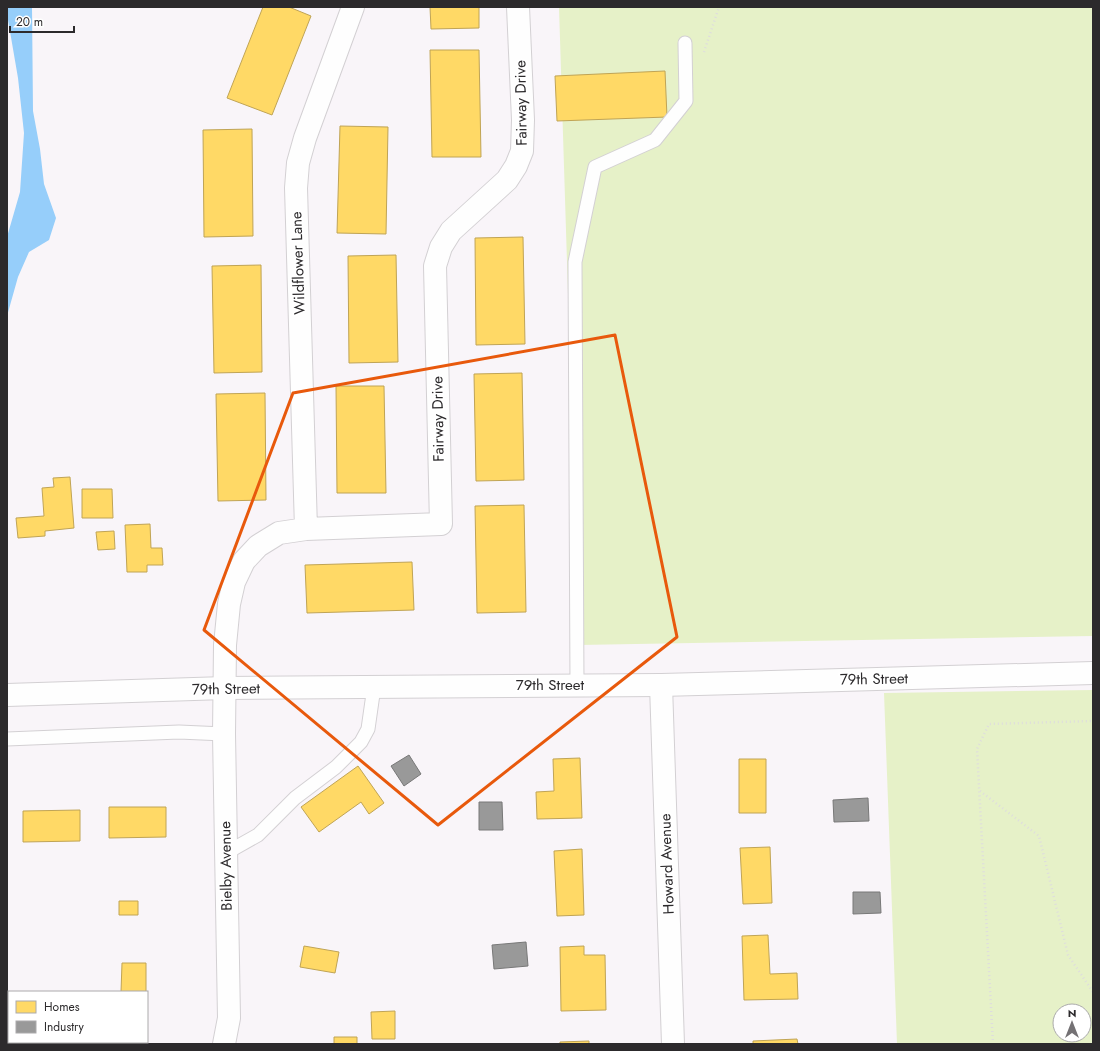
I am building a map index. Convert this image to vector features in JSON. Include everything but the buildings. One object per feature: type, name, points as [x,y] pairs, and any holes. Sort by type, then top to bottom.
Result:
[{"type":"street","name":"Wildflower Lane","points":[[306,528],[296,188],[298,163],[354,7]]},
{"type":"street","name":"Fairway Drive","points":[[225,688],[225,645],[229,604],[234,582],[244,561],[258,546],[278,533],[306,528],[441,524],[435,266],[441,247],[450,232],[506,180],[516,166],[522,151],[524,120],[518,7]]},
{"type":"street","name":"79th Street","points":[[7,695],[225,688],[661,684],[1093,673]]},
{"type":"street","name":"Howard Avenue","points":[[661,684],[673,1044]]},
{"type":"street","name":"Bielby Avenue","points":[[224,1044],[229,1018],[224,734],[225,688]]},
{"type":"lane","points":[[577,685],[575,262],[595,167],[655,140],[686,101],[685,43]]},
{"type":"lane","points":[[226,853],[258,835],[295,798],[336,767],[361,742],[368,729],[374,687]]},
{"type":"lane","points":[[7,739],[179,732],[224,734]]},
{"type":"path","points":[[993,1044],[977,749],[989,724],[1093,721]]},
{"type":"path","points":[[979,791],[1039,836],[1068,956],[1093,992]]},
{"type":"highlighted area","points":[[615,335],[677,637],[438,825],[204,630],[293,393]]},
{"type":"green space","points":[[559,7],[1093,7],[1093,636],[579,645]]},
{"type":"green space","points":[[1093,690],[1093,1044],[897,1044],[884,693]]},
{"type":"water","points":[[7,7],[32,7],[33,111],[40,149],[44,184],[56,218],[49,240],[29,252],[18,277],[7,316],[7,237],[20,192],[24,133],[18,78]]}]
